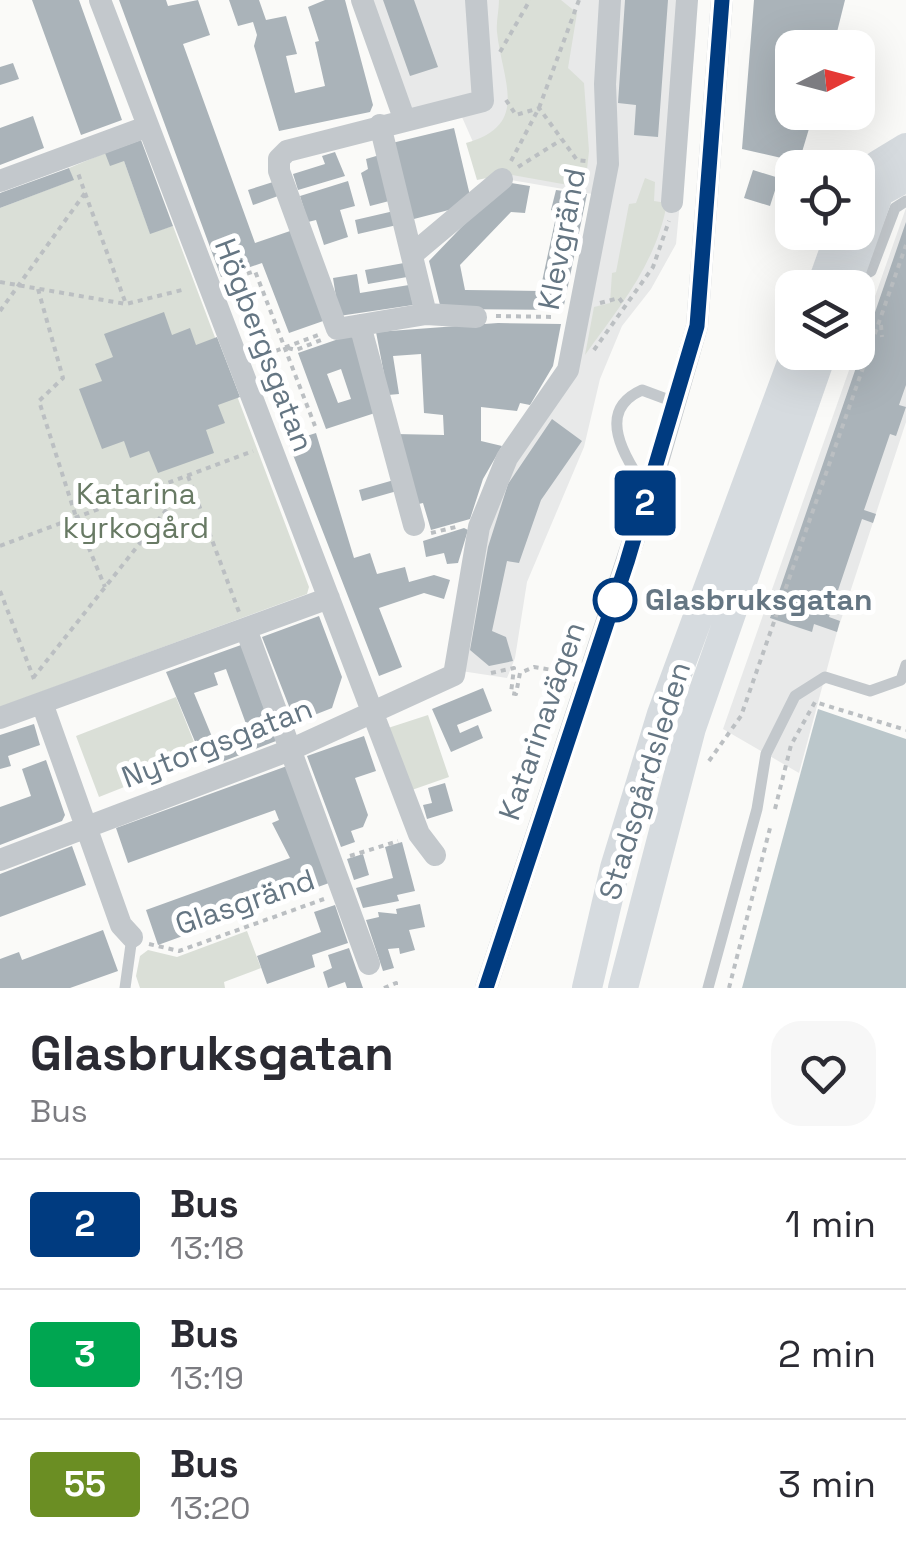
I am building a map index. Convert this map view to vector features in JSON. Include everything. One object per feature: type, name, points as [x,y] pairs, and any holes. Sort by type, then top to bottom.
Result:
[{"type":"main road","points":[[845,270],[887,190],[878,166],[906,149]]},
{"type":"main road","name":"Stadsgårdsleden","points":[[588,988],[615,868],[662,714],[789,370]]},
{"type":"main road","name":"Stadsgårdsleden","points":[[623,988],[691,728],[816,370]]},
{"type":"street","name":"Högbergsgatan","points":[[100,0],[419,834],[435,856]]},
{"type":"street","points":[[362,0],[404,118]]},
{"type":"street","points":[[422,529],[348,327],[279,172],[279,159],[287,150],[483,101],[476,0]]},
{"type":"street","name":"Klevgränd","points":[[568,370],[608,164],[604,84],[610,0]]},
{"type":"street","points":[[672,202],[687,0]]},
{"type":"street","name":"Katarinavägen","points":[[486,988],[677,403],[697,326],[722,0]]},
{"type":"street","points":[[380,125],[426,314]]},
{"type":"street","points":[[0,181],[146,127]]},
{"type":"street","points":[[414,253],[475,206],[502,179]]},
{"type":"street","points":[[348,327],[426,314],[476,317]]},
{"type":"street","name":"Nytorgsgatan","points":[[0,860],[290,750],[454,675],[479,527],[506,458],[568,370]]},
{"type":"street","points":[[0,718],[328,598]]},
{"type":"street","points":[[246,629],[368,964]]},
{"type":"street","points":[[42,702],[121,925],[132,937]]},
{"type":"lane","points":[[648,493],[616,436],[618,409],[626,397],[642,390],[677,403]]},
{"type":"lane","points":[[708,988],[757,809],[766,754],[794,696],[824,677],[870,690],[901,680],[906,665]]},
{"type":"lane","points":[[126,988],[132,937]]},
{"type":"path","points":[[480,54],[501,52],[530,0]]},
{"type":"path","points":[[502,179],[540,108],[579,0]]},
{"type":"path","points":[[506,100],[516,114],[540,108]]},
{"type":"path","points":[[540,108],[577,160],[592,162]]},
{"type":"path","points":[[502,179],[562,139]]},
{"type":"path","points":[[72,154],[126,304]]},
{"type":"path","points":[[0,311],[85,192]]},
{"type":"path","points":[[568,370],[584,364],[660,254],[672,202]]},
{"type":"path","points":[[703,767],[741,716],[854,406],[906,245]]},
{"type":"path","name":"Högbergsgatan","points":[[233,278],[255,270],[315,426]]},
{"type":"path","points":[[0,282],[126,304],[166,297],[207,282]]},
{"type":"path","points":[[38,289],[63,378],[38,400],[76,517],[105,588]]},
{"type":"path","points":[[598,304],[619,298],[625,306]]},
{"type":"path","points":[[517,316],[562,317]]},
{"type":"path","points":[[878,324],[883,326],[882,337]]},
{"type":"path","points":[[262,356],[348,327]]},
{"type":"path","points":[[846,420],[852,422]]},
{"type":"path","points":[[0,546],[271,444]]},
{"type":"path","points":[[188,476],[246,629]]},
{"type":"path","points":[[33,678],[167,508],[167,485]]},
{"type":"path","points":[[422,529],[468,524]]},
{"type":"path","points":[[0,591],[42,702]]},
{"type":"path","points":[[782,606],[789,608]]},
{"type":"path","points":[[492,673],[514,668],[511,693],[516,694],[520,673],[534,667],[564,672]]},
{"type":"path","points":[[730,988],[791,745],[816,702],[906,730]]},
{"type":"path","points":[[332,862],[401,840]]},
{"type":"path","name":"Glasgränd","points":[[160,949],[179,951],[342,892]]},
{"type":"path","points":[[384,988],[396,983],[396,988]]},
{"type":"shaded area","points":[[363,0],[695,0],[696,33],[676,244],[651,289],[622,326],[600,379],[584,447],[527,582],[515,658],[507,678],[448,669],[479,525],[565,370],[598,195],[488,176],[458,108],[404,117]]},
{"type":"shaded area","points":[[906,208],[906,422],[837,632],[799,773],[723,729],[849,370],[875,370],[875,296]]},
{"type":"shaded area","points":[[818,709],[906,739],[906,988],[742,988]]},
{"type":"green space","points":[[499,0],[561,0],[577,13],[568,68],[584,83],[589,151],[585,188],[507,174],[477,180],[466,143],[499,125],[508,99],[497,32]]},
{"type":"green space","name":"Katarina kyrkogård","points":[[105,153],[124,161],[150,233],[173,226],[309,587],[307,594],[0,707],[0,208],[73,180],[69,168]]},
{"type":"green space","points":[[645,178],[655,182],[654,201],[667,203],[662,225],[635,284],[585,355],[594,307],[610,303],[612,273],[616,272],[629,204],[636,203]]},
{"type":"green space","points":[[176,697],[200,757],[99,797],[76,736]]},
{"type":"green space","points":[[428,715],[449,777],[409,791],[388,728]]},
{"type":"green space","points":[[247,931],[261,968],[224,982],[225,988],[140,988],[136,976],[140,956],[148,950],[177,957]]},
{"type":"building","points":[[32,0],[79,0],[122,120],[81,135]]},
{"type":"building","points":[[119,0],[166,0],[168,6],[198,0],[210,35],[183,44],[255,243],[293,230],[326,320],[289,333],[262,263],[221,277]]},
{"type":"building","points":[[229,0],[259,0],[266,20],[286,16],[297,54],[286,56],[295,93],[325,86],[315,42],[319,41],[308,7],[325,0],[345,0],[373,105],[370,112],[279,131],[254,46],[257,35],[253,22],[238,26]]},
{"type":"building","points":[[383,0],[414,0],[438,67],[410,76]]},
{"type":"building","points":[[625,0],[668,0],[658,137],[634,135],[636,105],[618,103]]},
{"type":"building","points":[[754,0],[845,0],[838,30],[775,30],[775,130],[809,130],[803,150],[775,150],[775,157],[742,149]]},
{"type":"building","points":[[13,63],[19,79],[0,85],[0,67]]},
{"type":"building","points":[[33,116],[44,148],[0,165],[0,128]]},
{"type":"building","points":[[454,128],[472,204],[410,220],[392,143]]},
{"type":"building","points":[[141,140],[173,226],[150,234],[124,161],[110,166],[105,153]]},
{"type":"building","points":[[335,152],[345,176],[298,190],[293,174],[325,164],[322,156]]},
{"type":"building","points":[[383,154],[393,200],[370,206],[361,173],[368,169],[366,159]]},
{"type":"building","points":[[69,168],[74,180],[0,208],[0,193]]},
{"type":"building","points":[[753,170],[775,177],[770,206],[744,198]]},
{"type":"building","points":[[348,181],[355,206],[340,210],[348,237],[324,245],[316,220],[308,222],[300,196]]},
{"type":"building","points":[[273,182],[278,196],[253,205],[248,190]]},
{"type":"building","points":[[505,182],[530,186],[525,213],[511,212],[460,265],[465,290],[540,291],[557,212],[551,210],[556,190],[587,194],[563,310],[441,309],[429,261]]},
{"type":"building","points":[[394,211],[397,225],[358,234],[355,220]]},
{"type":"building","points":[[906,222],[906,385],[899,405],[906,407],[896,436],[890,434],[864,510],[876,514],[873,523],[862,519],[829,617],[840,621],[837,632],[814,624],[812,632],[770,618],[855,370],[875,370],[875,312]]},
{"type":"building","points":[[404,263],[407,277],[368,284],[365,270]]},
{"type":"building","points":[[357,274],[360,293],[409,285],[413,305],[339,316],[333,278]]},
{"type":"building","points":[[164,312],[172,335],[190,328],[196,345],[217,337],[240,397],[218,405],[225,423],[206,430],[214,453],[158,473],[149,451],[130,458],[124,441],[102,449],[79,389],[102,381],[95,364],[113,357],[104,334]]},
{"type":"building","points":[[498,323],[561,324],[553,366],[530,405],[520,403],[517,411],[481,407],[481,441],[502,446],[483,479],[470,519],[431,530],[423,503],[414,505],[395,434],[444,435],[443,415],[424,413],[421,354],[393,356],[399,394],[388,395],[376,332]]},
{"type":"building","points":[[353,334],[378,412],[326,429],[298,353]],"holes":[[[341,369],[351,399],[338,403],[327,374]]]},
{"type":"building","points":[[552,419],[582,441],[541,500],[519,563],[507,561],[492,631],[506,637],[513,661],[489,666],[470,650],[488,547],[508,484]]},
{"type":"building","points":[[316,433],[354,558],[370,553],[377,574],[405,567],[409,582],[434,575],[450,580],[444,599],[424,593],[379,608],[402,667],[379,676],[288,442]]},
{"type":"building","points":[[394,480],[397,491],[362,501],[359,490]]},
{"type":"building","points":[[468,530],[458,563],[447,564],[444,553],[426,557],[423,541]]},
{"type":"building","points":[[319,616],[342,677],[332,708],[299,721],[294,719],[262,637]]},
{"type":"building","points":[[241,645],[276,741],[206,768],[166,672]],"holes":[[[226,669],[249,732],[215,744],[194,693],[218,685],[214,673]]]},
{"type":"building","points":[[483,688],[492,711],[457,725],[460,733],[478,725],[483,738],[451,752],[432,709]]},
{"type":"building","points":[[34,724],[40,745],[8,756],[11,766],[0,769],[0,735]]},
{"type":"building","points":[[364,736],[376,771],[355,778],[368,815],[363,827],[351,831],[355,842],[341,847],[307,756]]},
{"type":"building","points":[[46,760],[65,815],[62,821],[0,845],[0,807],[31,796],[22,769]]},
{"type":"building","points":[[287,766],[329,883],[158,945],[146,910],[290,858],[272,823],[279,820],[275,810],[128,863],[116,828]]},
{"type":"building","points":[[445,783],[453,811],[427,819],[423,805],[432,803],[428,788]]},
{"type":"building","points":[[402,842],[415,891],[397,895],[399,901],[363,908],[356,888],[393,878],[385,847]]},
{"type":"building","points":[[72,846],[86,885],[0,917],[0,874]]},
{"type":"building","points":[[363,854],[369,875],[354,880],[347,859]]},
{"type":"building","points":[[420,904],[425,927],[409,930],[415,950],[400,954],[399,948],[388,949],[394,968],[383,971],[366,920],[379,917],[378,912],[397,914],[396,909]]},
{"type":"building","points":[[335,905],[348,943],[312,955],[315,967],[267,984],[257,956],[321,932],[314,912]]},
{"type":"building","points":[[103,930],[118,971],[70,988],[0,988],[0,959],[19,952],[22,960]]},
{"type":"building","points":[[349,948],[363,988],[347,988],[345,982],[328,988],[323,972],[332,968],[328,955]]},
{"type":"bus line","name":"2","points":[[486,988],[627,562],[697,326],[722,0]]},
{"type":"place","name":"Glasbruksgatan","points":[[615,600]]}]
